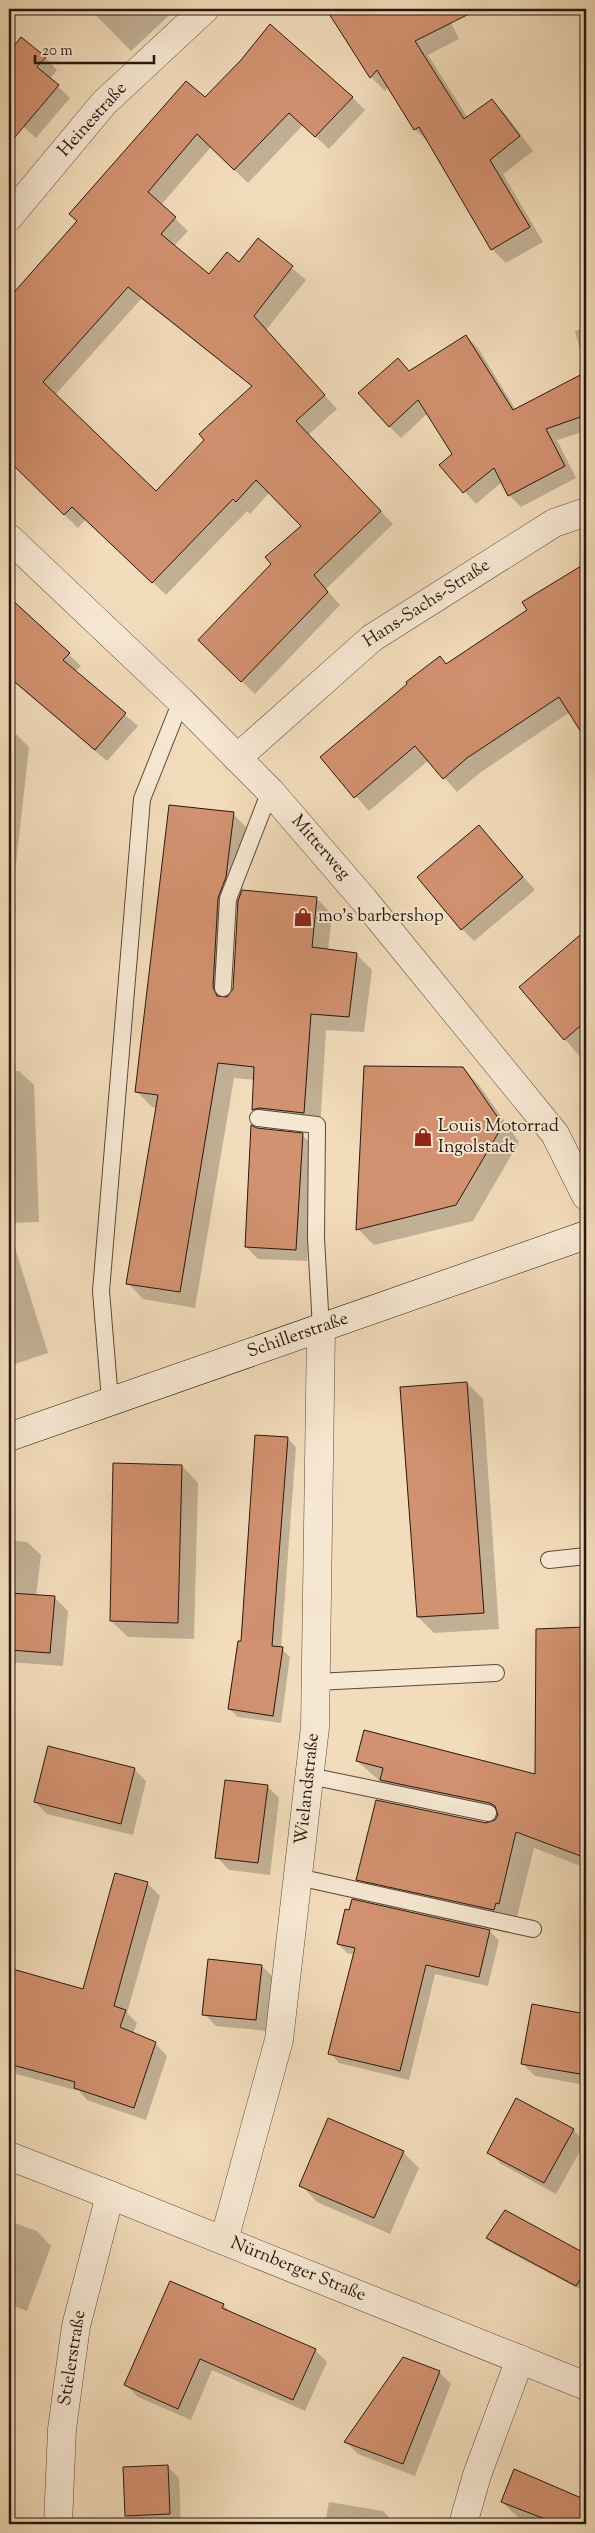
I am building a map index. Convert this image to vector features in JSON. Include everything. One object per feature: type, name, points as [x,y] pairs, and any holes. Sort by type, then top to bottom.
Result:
[{"type":"street","name":"Heinestraße","points":[[9,217],[104,103],[205,9]]},
{"type":"street","name":"Hans-Sachs-Straße","points":[[237,758],[372,638],[554,523],[586,512]]},
{"type":"street","name":"Mitterweg","points":[[11,547],[181,701],[270,791],[364,900],[555,1134],[586,1196]]},
{"type":"street","name":"Schillerstraße","points":[[9,1437],[110,1400],[321,1329],[586,1235]]},
{"type":"street","name":"Wielandstraße","points":[[224,2240],[279,2040],[310,1776],[315,1727],[321,1329]]},
{"type":"street","name":"Nürnberger Straße","points":[[9,2156],[110,2194],[586,2386]]},
{"type":"street","name":"Stielerstraße","points":[[58,2524],[62,2429],[76,2326],[110,2194]]},
{"type":"street","points":[[463,2524],[477,2475],[520,2359]]},
{"type":"lane","points":[[110,1400],[101,1291],[142,799],[181,701]]},
{"type":"lane","points":[[223,988],[228,899],[270,791]]},
{"type":"lane","points":[[258,1118],[317,1125],[316,1238],[321,1329]]},
{"type":"lane","points":[[549,1560],[586,1556]]},
{"type":"lane","points":[[316,1682],[496,1673]]},
{"type":"lane","points":[[310,1776],[488,1813]]},
{"type":"lane","points":[[298,1877],[533,1929]]},
{"type":"building","points":[[326,9],[479,9],[415,41],[464,119],[492,99],[520,136],[490,160],[530,227],[491,250],[419,127],[414,130],[377,70],[370,78]]},
{"type":"building","points":[[270,24],[353,97],[315,137],[289,113],[234,170],[197,134],[148,192],[176,217],[161,234],[209,274],[227,252],[239,262],[258,238],[293,266],[254,316],[325,395],[296,421],[381,511],[314,575],[328,592],[241,682],[198,640],[271,564],[265,557],[301,526],[256,480],[236,502],[233,499],[152,583],[72,507],[64,515],[9,461],[9,298],[77,221],[69,214],[186,81],[205,97],[241,60]],"holes":[[[128,287],[252,386],[199,434],[204,440],[156,491],[43,382]]]},
{"type":"building","points":[[21,37],[46,57],[37,67],[59,85],[9,144],[9,42],[14,46]]},
{"type":"building","points":[[466,335],[513,410],[586,372],[586,415],[546,429],[565,466],[508,496],[494,468],[463,493],[439,465],[452,454],[418,400],[389,427],[358,393],[398,358],[409,371]]},
{"type":"building","points":[[586,563],[586,740],[559,697],[467,758],[443,779],[415,746],[354,798],[320,757],[407,684],[406,682],[440,656],[446,664],[527,610],[522,602]]},
{"type":"building","points":[[9,597],[70,653],[63,660],[126,713],[95,750],[9,677]]},
{"type":"building","points":[[169,805],[234,812],[226,877],[218,898],[213,987],[217,996],[227,997],[233,989],[238,901],[242,890],[317,897],[312,947],[357,953],[349,1017],[311,1014],[304,1113],[259,1108],[252,1110],[254,1067],[218,1063],[180,1292],[126,1284],[158,1095],[135,1092]]},
{"type":"building","points":[[479,825],[523,877],[461,930],[417,877]]},
{"type":"building","points":[[586,930],[586,1021],[564,1040],[519,987]]},
{"type":"building","points":[[364,1066],[463,1067],[503,1125],[456,1205],[356,1230]]},
{"type":"building","points":[[251,1125],[257,1128],[303,1133],[296,1250],[245,1247]]},
{"type":"building","points":[[467,1382],[484,1613],[417,1617],[400,1387]]},
{"type":"building","points":[[255,1435],[288,1437],[272,1646],[283,1647],[273,1716],[228,1709],[238,1641],[241,1641]]},
{"type":"building","points":[[113,1463],[182,1465],[178,1623],[110,1621]]},
{"type":"building","points":[[9,1593],[55,1596],[50,1653],[9,1650]]},
{"type":"building","points":[[586,1627],[586,1858],[516,1832],[499,1904],[496,1903],[494,1910],[356,1880],[376,1800],[486,1823],[495,1820],[498,1815],[495,1806],[490,1803],[380,1780],[383,1768],[356,1761],[364,1730],[535,1774],[536,1629]]},
{"type":"building","points":[[48,1746],[135,1768],[121,1824],[34,1802]]},
{"type":"building","points":[[225,1780],[268,1785],[258,1863],[215,1858]]},
{"type":"building","points":[[115,1873],[148,1882],[114,2006],[126,2010],[120,2027],[156,2042],[134,2108],[74,2088],[75,2082],[9,2064],[9,1968],[83,1989]]},
{"type":"building","points":[[352,1899],[490,1930],[479,1977],[426,1965],[400,2071],[328,2054],[355,1948],[337,1944],[345,1909],[349,1910]]},
{"type":"building","points":[[208,1959],[262,1965],[256,2020],[202,2015]]},
{"type":"building","points":[[532,2004],[586,2014],[586,2075],[521,2064]]},
{"type":"building","points":[[516,2098],[574,2129],[544,2183],[487,2153]]},
{"type":"building","points":[[328,2118],[404,2151],[374,2218],[299,2186]]},
{"type":"building","points":[[505,2210],[586,2254],[586,2271],[576,2286],[486,2238]]},
{"type":"building","points":[[170,2281],[224,2304],[222,2308],[316,2349],[293,2400],[200,2359],[178,2409],[124,2385]]},
{"type":"building","points":[[403,2357],[440,2371],[403,2464],[344,2442]]},
{"type":"building","points":[[168,2465],[170,2514],[125,2516],[123,2467]]},
{"type":"building","points":[[514,2469],[586,2500],[586,2524],[558,2524],[501,2502]]},
{"type":"place","name":"mo's barbershop","points":[[303,917]]},
{"type":"place","name":"Louis Motorrad Ingolstadt","points":[[423,1137]]}]
